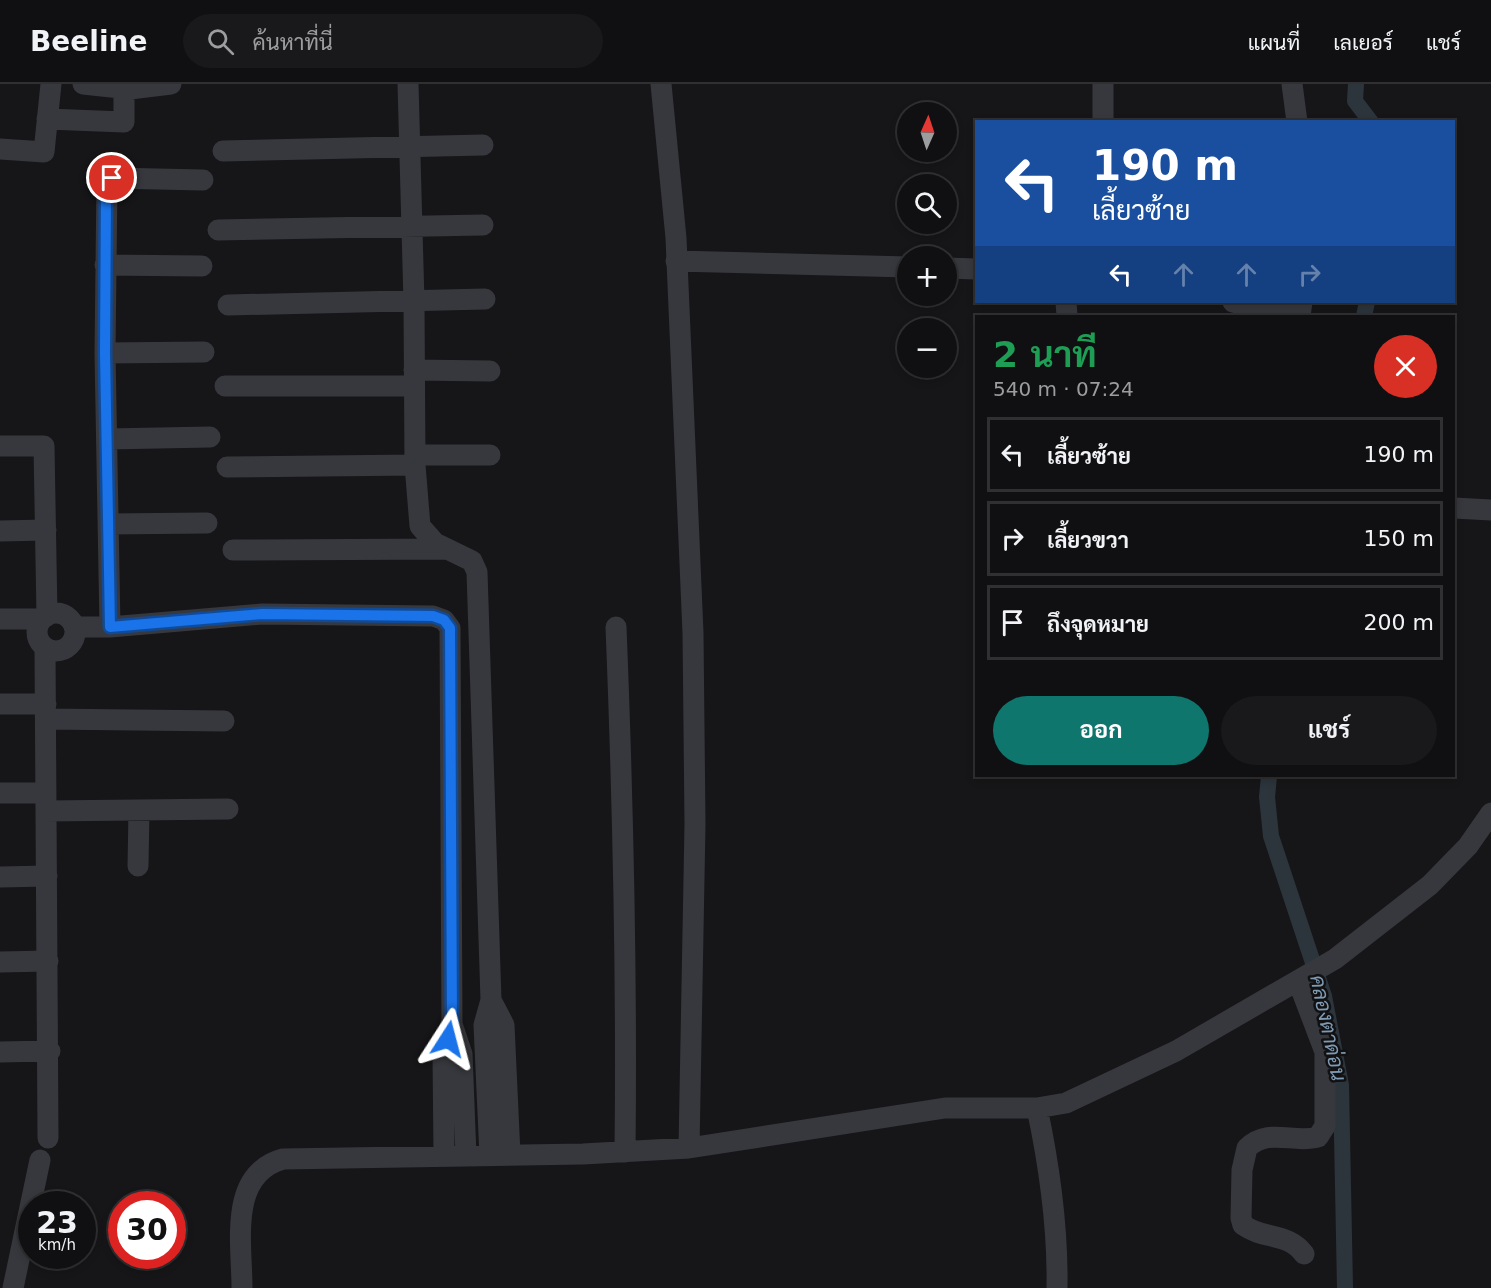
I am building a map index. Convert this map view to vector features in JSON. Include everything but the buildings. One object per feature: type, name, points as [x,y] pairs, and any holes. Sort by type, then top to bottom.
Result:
[{"type":"street","points":[[0,149],[44,152],[51,84]]},
{"type":"street","points":[[83,84],[124,88],[171,84]]},
{"type":"street","points":[[408,84],[414,302],[415,460],[420,526],[435,543],[472,561],[477,572],[491,1000],[484,1025],[500,1155]]},
{"type":"street","points":[[661,84],[668,138],[690,514],[696,724],[689,1148]]},
{"type":"street","points":[[1103,84],[1103,120]]},
{"type":"street","points":[[1292,84],[1297,120]]},
{"type":"street","points":[[47,119],[124,122],[124,88]]},
{"type":"street","points":[[223,150],[483,144]]},
{"type":"street","points":[[110,627],[105,353],[107,180],[112,178],[203,180]]},
{"type":"street","points":[[218,230],[483,225]]},
{"type":"street","points":[[676,261],[897,267]]},
{"type":"street","points":[[105,265],[202,266]]},
{"type":"street","points":[[957,268],[975,269]]},
{"type":"street","points":[[228,305],[485,300]]},
{"type":"street","points":[[1237,303],[1287,315]]},
{"type":"street","points":[[105,353],[204,352]]},
{"type":"street","points":[[225,386],[414,378],[490,371]]},
{"type":"street","points":[[107,439],[210,437]]},
{"type":"street","points":[[0,446],[44,446],[45,617],[37,631],[45,649],[50,1051],[48,1138]]},
{"type":"street","points":[[227,467],[490,455]]},
{"type":"street","points":[[1455,508],[1491,510]]},
{"type":"street","points":[[108,524],[207,524]]},
{"type":"street","points":[[0,531],[46,530]]},
{"type":"street","points":[[233,550],[447,549]]},
{"type":"street","points":[[0,619],[61,614],[75,627],[110,627],[262,614],[433,616],[444,620],[450,628],[452,1024],[443,1054],[444,1156]]},
{"type":"street","points":[[45,649],[58,651],[70,645],[75,627]]},
{"type":"street","points":[[616,627],[625,918],[625,1152]]},
{"type":"street","points":[[0,704],[46,711],[224,721]]},
{"type":"street","points":[[0,793],[46,802],[139,810],[228,809]]},
{"type":"street","points":[[138,866],[139,810]]},
{"type":"street","points":[[242,1288],[244,1199],[256,1173],[268,1163],[283,1159],[625,1152],[689,1148],[945,1108],[1037,1108],[1066,1103],[1176,1051],[1335,959],[1430,885],[1468,846],[1491,813]]},
{"type":"street","points":[[0,877],[47,876]]},
{"type":"street","points":[[0,962],[48,961]]},
{"type":"street","points":[[1302,979],[1325,1052],[1325,1126],[1318,1137],[1310,1139],[1267,1136],[1247,1148],[1242,1170],[1241,1218],[1243,1225],[1251,1230],[1291,1240],[1304,1254]]},
{"type":"street","points":[[452,1024],[462,1054],[466,1156]]},
{"type":"street","points":[[0,1052],[50,1051]]},
{"type":"street","points":[[1037,1108],[1052,1176],[1058,1240],[1057,1288]]},
{"type":"street","points":[[13,1288],[40,1160]]},
{"type":"waterway","name":"คลองตาด่อน","points":[[1356,84],[1355,101],[1369,120]]},
{"type":"waterway","name":"คลองตาด่อน","points":[[1364,315],[1367,303]]},
{"type":"waterway","name":"คลองตาด่อน","points":[[1269,777],[1267,797],[1271,836],[1324,996],[1341,1085],[1345,1288]]},
{"type":"route","points":[[112,178],[107,180],[106,189],[105,286],[110,627],[262,614],[433,616],[444,620],[450,628],[452,1024],[448,1039]]}]
